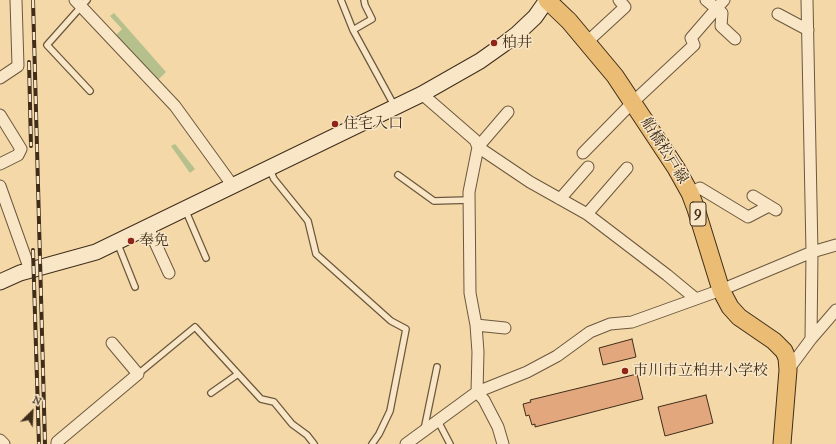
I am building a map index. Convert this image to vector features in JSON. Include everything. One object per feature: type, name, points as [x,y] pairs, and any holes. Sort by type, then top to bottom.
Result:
[{"type":"main road","name":"船橋松戸線","points":[[547,0],[587,42],[615,76],[676,168],[690,193],[702,223],[722,290],[730,307],[739,317],[780,346],[787,358],[788,370],[782,444]]},
{"type":"street","points":[[1,76],[18,66],[16,5],[7,0]]},
{"type":"street","points":[[0,282],[30,270],[96,252],[422,94],[480,61],[504,44],[535,17],[547,0]]},
{"type":"street","points":[[587,42],[625,7],[618,0]]},
{"type":"street","points":[[706,0],[720,4]]},
{"type":"street","points":[[807,0],[812,252],[811,339]]},
{"type":"street","points":[[81,3],[175,106],[232,186]]},
{"type":"street","points":[[720,4],[722,13],[721,26],[735,39]]},
{"type":"street","points":[[583,153],[633,102],[694,45],[691,38],[720,4]]},
{"type":"street","points":[[778,14],[808,30]]},
{"type":"street","points":[[422,94],[475,140],[478,147],[530,182],[587,214],[696,299]]},
{"type":"street","points":[[503,444],[498,427],[484,400],[477,392],[478,352],[476,325],[470,293],[469,192],[478,147],[508,112]]},
{"type":"street","points":[[0,115],[21,149],[18,155],[0,164]]},
{"type":"street","points":[[560,199],[588,168]]},
{"type":"street","points":[[587,214],[627,168]]},
{"type":"street","points":[[0,186],[30,270]]},
{"type":"street","points":[[690,193],[700,188],[748,217],[773,208],[753,196]]},
{"type":"street","points":[[148,227],[169,273]]},
{"type":"street","points":[[412,442],[477,392],[527,372],[557,356],[590,332],[610,324],[632,322],[722,290],[812,252],[836,245]]},
{"type":"street","points":[[788,370],[811,339],[836,310]]},
{"type":"street","points":[[476,325],[505,328]]},
{"type":"street","points":[[57,444],[57,442],[138,374],[112,343]]},
{"type":"street","points":[[0,440],[4,444]]},
{"type":"lane","points":[[341,0],[353,30],[395,107]]},
{"type":"lane","points":[[353,30],[372,19],[364,0]]},
{"type":"lane","points":[[81,3],[47,45],[90,91]]},
{"type":"lane","points":[[269,168],[274,179],[308,222],[316,254],[391,321],[406,329],[390,411],[379,434],[372,444]]},
{"type":"lane","points":[[398,175],[434,201],[469,200]]},
{"type":"lane","points":[[185,209],[206,258]]},
{"type":"lane","points":[[117,242],[136,287]]},
{"type":"lane","points":[[138,374],[194,327],[261,399],[274,402],[292,424],[307,435],[314,444]]},
{"type":"lane","points":[[424,432],[437,367]]},
{"type":"lane","points":[[211,393],[238,374]]},
{"type":"lane","points":[[438,421],[450,444]]},
{"type":"green space","points":[[114,13],[166,72],[159,79],[153,79],[115,36],[122,29],[110,16]]},
{"type":"green space","points":[[175,144],[195,169],[190,173],[171,146]]},
{"type":"building","points":[[632,339],[636,357],[603,365],[599,348]]},
{"type":"building","points":[[637,374],[643,399],[535,427],[535,424],[532,425],[529,415],[526,416],[523,404],[531,402],[530,400]]},
{"type":"building","points":[[706,395],[713,423],[665,436],[658,407]]},
{"type":"railway","points":[[33,0],[45,444]]},
{"type":"railway","points":[[29,62],[31,146]]},
{"type":"railway","points":[[33,250],[39,444]]},
{"type":"place","name":"柏井","points":[[494,43]]},
{"type":"place","name":"住宅入口","points":[[335,124]]},
{"type":"place","name":"奉免","points":[[131,241]]},
{"type":"place","name":"市川市立柏井小学校","points":[[625,371]]}]
